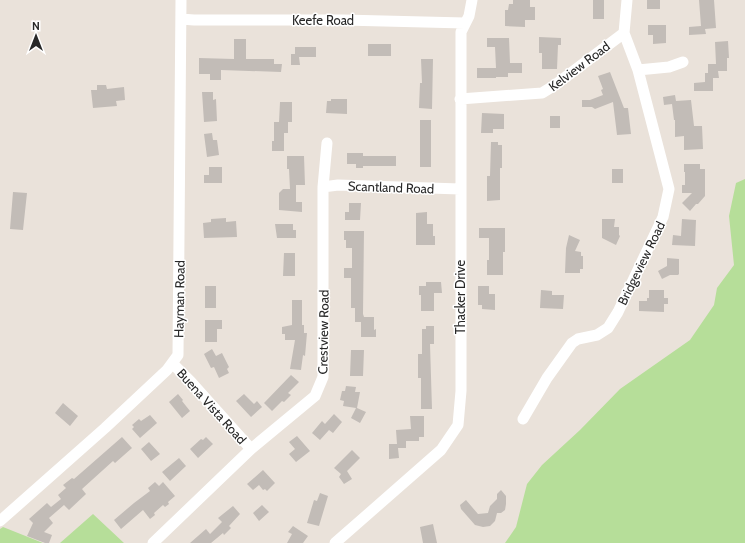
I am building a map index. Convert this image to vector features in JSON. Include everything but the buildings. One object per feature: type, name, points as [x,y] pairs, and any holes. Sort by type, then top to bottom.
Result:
[{"type":"street","name":"Hayman Road","points":[[173,364],[178,355],[181,0]]},
{"type":"street","name":"Thacker Drive","points":[[335,543],[441,450],[458,425],[461,391],[461,32],[469,16],[472,0]]},
{"type":"street","name":"Bridgeview Road","points":[[523,419],[547,378],[572,343],[597,335],[608,328],[618,312],[663,217],[668,189],[638,70],[624,33],[627,0]]},
{"type":"street","name":"Keefe Road","points":[[181,19],[350,20],[465,23]]},
{"type":"street","name":"Kelview Road","points":[[460,99],[542,93],[555,85],[624,33]]},
{"type":"street","points":[[638,70],[669,67],[683,62]]},
{"type":"street","name":"Crestview Road","points":[[153,543],[251,449],[315,396],[323,377],[323,187],[326,143]]},
{"type":"street","name":"Scantland Road","points":[[323,187],[338,185],[460,189]]},
{"type":"street","name":"Buena Vista Road","points":[[173,364],[192,382],[251,449]]},
{"type":"street","points":[[0,521],[105,428],[173,364]]},
{"type":"green space","points":[[745,179],[745,543],[505,543],[516,527],[527,484],[542,465],[580,430],[620,389],[690,340],[714,305],[717,288],[734,265],[729,216],[736,183]]},
{"type":"green space","points":[[93,514],[124,543],[60,543]]},
{"type":"green space","points":[[3,527],[43,543],[0,543],[0,529]]}]
